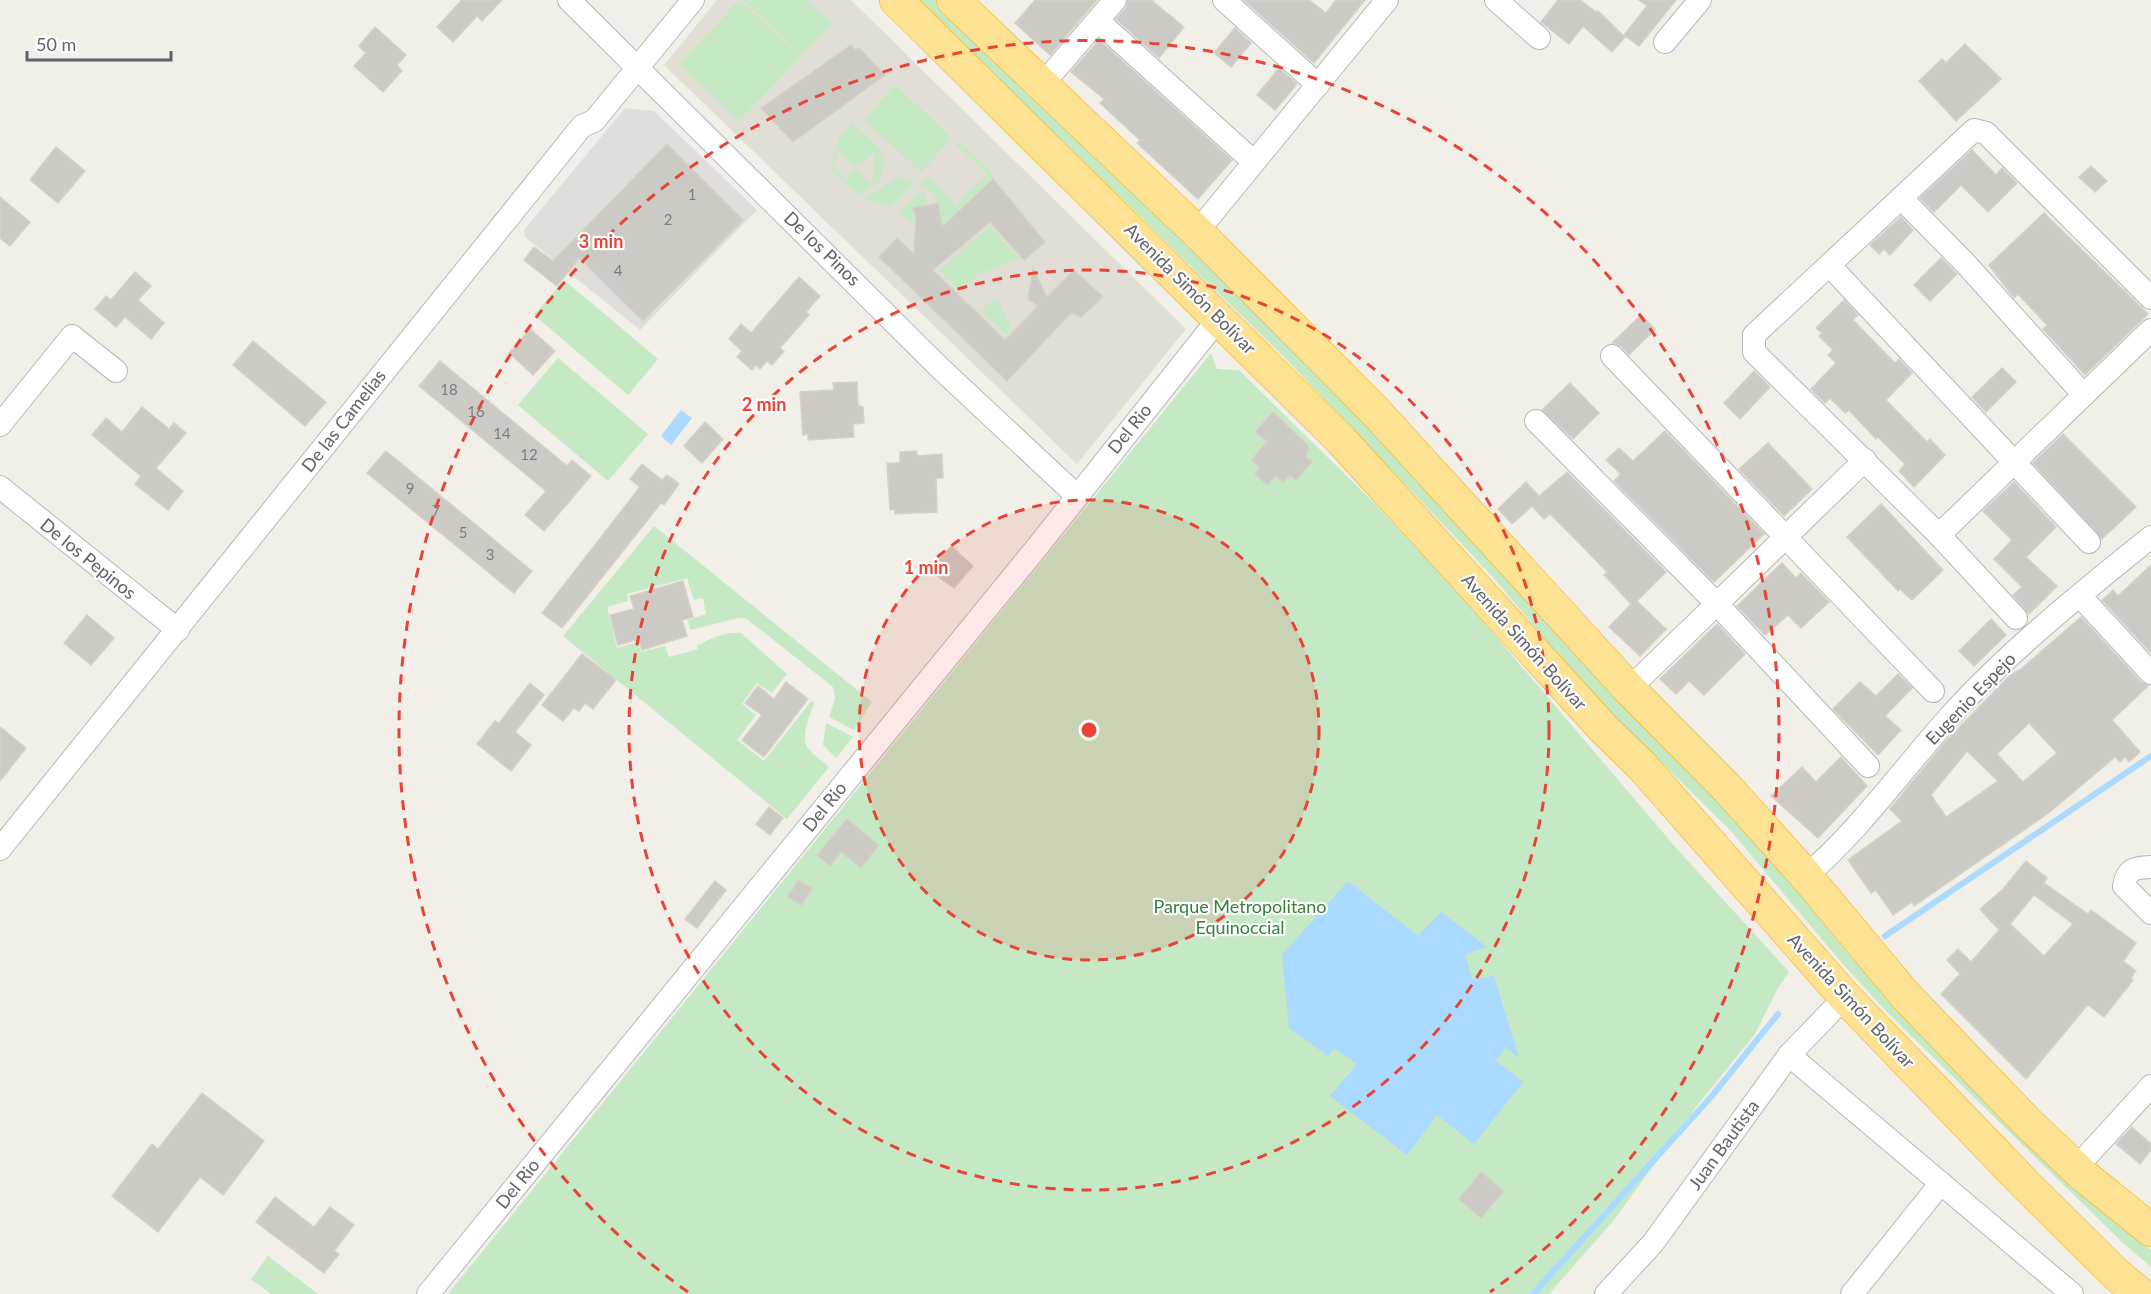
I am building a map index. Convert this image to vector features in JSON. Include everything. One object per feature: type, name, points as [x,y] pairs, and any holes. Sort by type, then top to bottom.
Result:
[{"type":"highway","name":"Avenida Simón Bolívar","points":[[896,0],[1341,440],[1595,720],[1649,775],[1845,997],[2042,1200],[2116,1274],[2140,1294]]},
{"type":"highway","points":[[957,1],[1041,85],[1197,231],[1375,411],[1629,689],[1728,789],[1806,876],[1905,995],[2076,1168],[2151,1230]]},
{"type":"street","name":"De los Pinos","points":[[569,0],[949,376],[1077,496]]},
{"type":"street","name":"De las Camelias","points":[[4,836],[178,630],[582,126],[594,121],[693,0]]},
{"type":"street","points":[[1041,85],[1115,0]]},
{"type":"street","points":[[1224,0],[1318,84]]},
{"type":"street","points":[[1496,0],[1539,38]]},
{"type":"street","points":[[1665,42],[1700,0]]},
{"type":"street","points":[[1197,231],[1383,2]]},
{"type":"street","points":[[1098,21],[1254,162]]},
{"type":"street","points":[[2016,618],[1865,460],[1754,352],[1754,335],[1974,130],[1981,130],[2151,298]]},
{"type":"street","points":[[1901,198],[1965,263],[2084,395]]},
{"type":"street","points":[[1830,266],[2089,542]]},
{"type":"street","name":"Del Rio","points":[[428,1294],[1219,318]]},
{"type":"street","points":[[1939,536],[2151,330]]},
{"type":"street","points":[[0,425],[72,336],[116,371]]},
{"type":"street","points":[[1612,356],[1933,691]]},
{"type":"street","points":[[1536,421],[1717,604],[1868,766]]},
{"type":"street","points":[[1629,689],[1865,460]]},
{"type":"street","name":"De los Pepinos","points":[[0,487],[178,630]]},
{"type":"street","name":"Eugenio Espejo","points":[[1806,876],[1890,787],[1954,712],[2080,596],[2151,537]]},
{"type":"street","points":[[2080,596],[2151,673]]},
{"type":"street","points":[[2151,867],[2134,868],[2126,874],[2124,886],[2151,913]]},
{"type":"street","name":"Juan Bautista","points":[[1606,1294],[1653,1243],[1789,1055],[1845,997]]},
{"type":"street","points":[[1789,1055],[2072,1294]]},
{"type":"street","points":[[2076,1168],[2151,1086]]},
{"type":"street","points":[[1852,1294],[1941,1183]]},
{"type":"shaded area","points":[[717,0],[851,0],[1186,329],[1077,464],[664,65]]},
{"type":"shaded area","points":[[625,108],[654,111],[757,210],[640,330],[525,237],[524,230]]},
{"type":"green space","points":[[739,0],[801,56],[739,121],[679,64],[709,32],[737,58],[710,32]]},
{"type":"green space","points":[[743,0],[807,0],[832,23],[802,55]]},
{"type":"green space","points":[[918,0],[936,0],[1295,348],[1766,853],[1850,956],[1955,1067],[2151,1250],[2151,1267],[2123,1243],[1886,1011],[1841,962],[1730,830],[1588,690],[1492,576],[1285,358]]},
{"type":"green space","points":[[895,85],[952,138],[921,172],[864,120]]},
{"type":"green space","points":[[852,123],[879,148],[885,162],[880,181],[859,195],[830,169],[838,140]],"holes":[[[838,148],[845,159],[855,166],[864,162],[875,151],[872,186],[858,171],[853,171],[845,182],[840,172],[831,166],[837,157]]]},
{"type":"green space","points":[[959,142],[995,176],[936,231],[919,227],[899,213],[916,196],[923,194],[921,183],[928,176],[956,205],[988,174],[956,145]],"holes":[[[923,184],[933,194],[936,201],[935,216],[916,224],[912,208],[926,205]]]},
{"type":"green space","points":[[899,177],[910,180],[914,184],[891,207],[864,198]]},
{"type":"green space","points":[[990,226],[1020,259],[979,274],[960,290],[938,271]]},
{"type":"green space","points":[[564,280],[658,359],[628,395],[534,315]]},
{"type":"green space","points":[[993,299],[998,300],[1012,330],[1007,335],[981,311]]},
{"type":"green space","name":"Parque Metropolitano Equinoccial","points":[[1211,353],[1217,369],[1239,370],[1376,505],[1465,600],[1677,849],[1789,972],[1778,988],[1755,1034],[1696,1107],[1614,1220],[1549,1294],[448,1294]]},
{"type":"green space","points":[[558,358],[648,434],[608,481],[518,405]]},
{"type":"green space","points":[[654,526],[872,702],[854,730],[829,717],[835,699],[833,687],[747,619],[738,618],[690,630],[688,620],[706,614],[703,598],[694,600],[687,578],[627,594],[628,601],[607,607],[617,648],[638,642],[641,652],[665,646],[669,657],[698,649],[697,646],[718,636],[741,633],[787,674],[772,693],[757,683],[742,704],[756,715],[737,740],[764,761],[812,700],[814,704],[807,725],[805,742],[811,752],[829,767],[787,819],[563,636]]},
{"type":"green space","points":[[826,723],[853,737],[836,758],[823,745]]},
{"type":"green space","points":[[268,1256],[318,1294],[271,1294],[251,1279]]},
{"type":"water","points":[[681,410],[692,418],[671,445],[661,436]]},
{"type":"water","points":[[1348,881],[1418,936],[1441,912],[1487,947],[1465,954],[1472,979],[1494,976],[1519,1058],[1505,1047],[1496,1061],[1523,1082],[1474,1144],[1437,1115],[1407,1155],[1330,1096],[1357,1064],[1334,1048],[1328,1056],[1289,1028],[1282,955]]},
{"type":"building","points":[[460,0],[502,0],[482,21],[477,16],[453,42],[437,27]]},
{"type":"building","points":[[1035,0],[1097,0],[1050,55],[1015,23]]},
{"type":"building","points":[[1128,0],[1151,0],[1184,27],[1159,58],[1116,19],[1126,8]]},
{"type":"building","points":[[1244,0],[1309,0],[1326,13],[1336,0],[1365,0],[1314,63]]},
{"type":"building","points":[[1558,0],[1580,0],[1596,12],[1598,11],[1625,37],[1612,52],[1583,26],[1569,44],[1541,22]]},
{"type":"building","points":[[1639,0],[1676,0],[1639,46],[1624,35],[1647,6]]},
{"type":"building","points":[[375,27],[406,55],[397,65],[402,71],[383,92],[354,66],[366,53],[359,46]]},
{"type":"building","points":[[1235,28],[1251,43],[1231,67],[1214,53]]},
{"type":"building","points":[[1099,40],[1232,160],[1198,199],[1137,143],[1140,140],[1100,103],[1104,99],[1071,72]]},
{"type":"building","points":[[1965,44],[2001,79],[1956,121],[1919,81],[1942,59],[1946,63]]},
{"type":"building","points":[[851,45],[855,50],[859,48],[885,75],[793,142],[761,108]]},
{"type":"building","points":[[1279,68],[1297,84],[1275,110],[1257,95]]},
{"type":"building","points":[[667,144],[743,220],[643,321],[579,258],[557,286],[524,260],[534,247],[553,261]]},
{"type":"building","points":[[56,147],[85,171],[58,203],[30,180]]},
{"type":"building","points":[[1972,150],[1996,175],[2002,168],[2017,183],[1988,212],[1961,185],[1934,212],[1920,198]]},
{"type":"building","points":[[2091,166],[2107,181],[2095,192],[2079,177]]},
{"type":"building","points":[[993,179],[1045,242],[1024,260],[990,222],[933,270],[1005,340],[1038,306],[1028,299],[1033,268],[1047,297],[1074,270],[1103,297],[1081,317],[1071,313],[1007,381],[879,257],[897,238],[914,254],[916,216],[912,208],[938,203],[942,227]]},
{"type":"building","points":[[0,197],[30,222],[10,246],[0,238]]},
{"type":"building","points":[[2044,213],[2148,314],[2085,375],[2043,329],[2047,325],[2018,294],[2014,298],[1989,265]]},
{"type":"building","points":[[1901,217],[1913,230],[1890,255],[1884,249],[1879,254],[1870,245]]},
{"type":"building","points":[[1941,258],[1957,274],[1930,301],[1914,285]]},
{"type":"building","points":[[135,272],[151,286],[138,300],[164,323],[151,339],[125,317],[116,327],[95,309],[106,296],[111,300]]},
{"type":"building","points":[[799,277],[820,296],[806,312],[809,315],[780,348],[784,351],[772,365],[767,361],[760,369],[756,365],[752,370],[737,357],[742,351],[729,339],[741,324],[751,333]]},
{"type":"building","points":[[1844,300],[1858,315],[1853,320],[1895,363],[1899,359],[1912,373],[1886,400],[1927,442],[1930,439],[1945,455],[1914,487],[1899,471],[1905,464],[1878,437],[1876,439],[1849,410],[1845,413],[1830,398],[1825,403],[1811,389],[1836,363],[1828,355],[1833,350],[1819,336],[1822,333],[1816,328]]},
{"type":"building","points":[[1641,315],[1655,329],[1629,355],[1621,346],[1612,343]]},
{"type":"building","points":[[530,329],[555,351],[533,375],[509,353]]},
{"type":"building","points":[[253,341],[326,402],[305,426],[233,365]]},
{"type":"building","points":[[440,361],[567,466],[572,460],[591,476],[544,531],[525,515],[546,491],[419,386]]},
{"type":"building","points":[[2002,368],[2016,382],[1986,412],[1972,397]]},
{"type":"building","points":[[1754,371],[1770,387],[1740,419],[1724,403]]},
{"type":"building","points":[[857,382],[858,405],[863,407],[864,423],[853,424],[854,437],[808,440],[808,434],[803,435],[800,392],[834,390],[833,383]]},
{"type":"building","points":[[1570,383],[1599,413],[1573,439],[1542,410]]},
{"type":"building","points":[[142,407],[169,429],[174,423],[186,433],[156,468],[183,491],[168,510],[135,484],[141,476],[92,435],[106,418],[122,432]]},
{"type":"building","points":[[1273,412],[1309,446],[1306,457],[1312,462],[1296,480],[1290,475],[1283,482],[1276,476],[1267,485],[1255,474],[1260,468],[1251,460],[1267,442],[1255,432]]},
{"type":"building","points":[[705,422],[723,439],[702,463],[684,446]]},
{"type":"building","points":[[1665,431],[1764,534],[1714,582],[1614,481],[1621,474],[1606,460],[1619,448],[1633,461]]},
{"type":"building","points":[[2063,434],[2136,507],[2102,539],[2033,463]]},
{"type":"building","points":[[1768,443],[1812,489],[1784,516],[1739,469]]},
{"type":"building","points":[[386,451],[532,571],[514,593],[367,473]]},
{"type":"building","points":[[916,451],[918,456],[942,454],[943,478],[936,478],[937,512],[895,514],[895,509],[890,510],[887,463],[900,463],[900,452]]},
{"type":"building","points":[[642,464],[662,480],[667,475],[679,484],[664,505],[661,503],[562,628],[542,613],[640,487],[630,479]]},
{"type":"building","points":[[1567,472],[1666,572],[1637,601],[1666,629],[1640,656],[1609,627],[1631,604],[1604,575],[1607,572],[1579,543],[1550,514],[1544,519],[1532,506],[1512,524],[1498,509],[1526,482],[1539,496]]},
{"type":"building","points":[[2014,482],[2056,527],[2026,557],[2057,586],[2029,614],[2013,595],[2022,587],[1994,559],[2012,540],[1983,511]]},
{"type":"building","points":[[1881,504],[1943,570],[1912,600],[1900,589],[1898,591],[1847,537]]},
{"type":"building","points":[[951,546],[973,566],[954,588],[930,571]]},
{"type":"building","points":[[1782,563],[1796,578],[1801,573],[1829,602],[1801,628],[1788,615],[1765,635],[1737,606]]},
{"type":"building","points":[[2151,565],[2151,653],[2102,600],[2113,590],[2118,596]]},
{"type":"building","points":[[683,581],[693,617],[682,620],[687,636],[642,650],[639,639],[618,645],[610,615],[634,609],[630,596]]},
{"type":"building","points":[[87,615],[114,638],[91,665],[64,643]]},
{"type":"building","points":[[2081,617],[2141,682],[2148,686],[2112,720],[2140,752],[2129,762],[2125,757],[2120,762],[2115,757],[2050,812],[1914,906],[1912,902],[1893,915],[1876,890],[1871,893],[1848,860],[1902,821],[1890,809],[1945,742],[2010,675],[2021,669]],"holes":[[[2029,723],[2057,753],[2023,782],[1997,754]],[[1967,751],[1998,781],[1946,817],[1931,795]]]},
{"type":"building","points":[[1991,619],[2006,635],[1974,666],[1959,651]]},
{"type":"building","points":[[1717,624],[1745,654],[1704,695],[1689,681],[1676,694],[1660,679]]},
{"type":"building","points":[[582,654],[616,680],[593,709],[585,703],[579,711],[574,708],[563,721],[542,705]]},
{"type":"building","points":[[1898,674],[1912,688],[1885,716],[1901,730],[1878,755],[1833,709],[1860,682],[1876,696]]},
{"type":"building","points":[[786,682],[808,699],[764,757],[742,740],[762,715],[745,703],[758,686],[774,699]]},
{"type":"building","points":[[530,683],[544,695],[515,732],[531,745],[511,771],[477,744],[495,721],[499,723]]},
{"type":"building","points":[[0,727],[26,748],[0,781]]},
{"type":"building","points":[[1841,757],[1867,786],[1818,838],[1771,796],[1802,767],[1816,782]]},
{"type":"building","points":[[769,807],[783,818],[770,835],[756,824]]},
{"type":"building","points":[[847,819],[879,845],[861,868],[841,852],[830,866],[817,855]]},
{"type":"building","points":[[2026,861],[2047,878],[2044,883],[2088,914],[2091,910],[2136,943],[2123,961],[2136,971],[2131,978],[2133,980],[2104,1017],[2088,1005],[2026,1079],[1941,994],[1960,974],[1947,960],[1958,949],[1971,962],[1999,930],[1980,909],[2003,889]],"holes":[[[2034,895],[2073,924],[2044,956],[2010,924]]]},
{"type":"building","points":[[798,880],[812,888],[802,905],[788,897]]},
{"type":"building","points":[[715,881],[726,890],[697,928],[685,919]]},
{"type":"building","points":[[202,1093],[264,1141],[223,1195],[200,1177],[158,1232],[112,1196],[152,1144],[158,1149]]},
{"type":"building","points":[[2132,1127],[2151,1144],[2151,1150],[2140,1164],[2116,1144]]},
{"type":"building","points":[[1481,1172],[1504,1191],[1481,1218],[1459,1199]]},
{"type":"building","points":[[275,1197],[314,1227],[330,1207],[354,1225],[334,1251],[339,1254],[324,1273],[256,1222]]},
{"type":"waterway","points":[[1885,936],[2151,756]]},
{"type":"waterway","points":[[1533,1294],[1711,1097],[1778,1014]]}]
